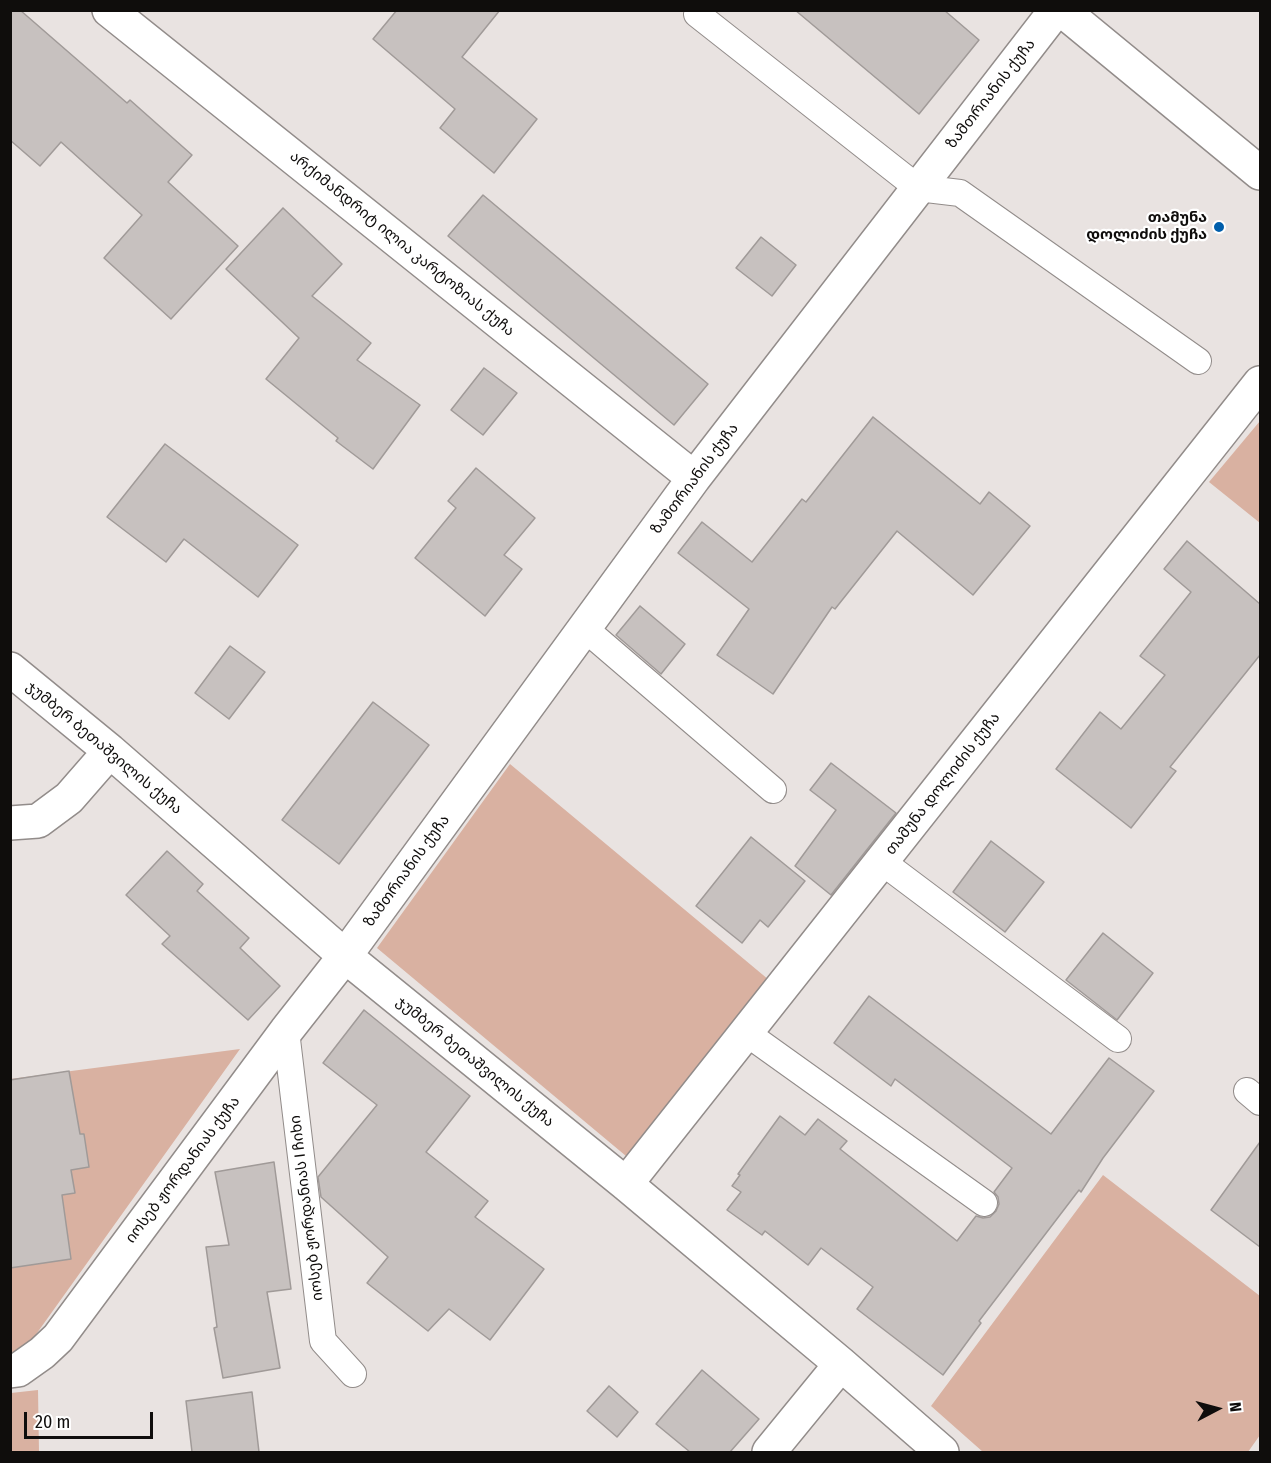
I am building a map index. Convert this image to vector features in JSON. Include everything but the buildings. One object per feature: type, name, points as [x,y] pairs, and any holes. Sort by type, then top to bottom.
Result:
[{"type":"street","name":"არქიმანდრიტ ილია კარტოზიას ქუჩა","points":[[109,10],[694,478]]},
{"type":"street","name":"ზამთრიანის ქუჩა","points":[[345,956],[694,478],[1056,10]]},
{"type":"street","points":[[1062,10],[1260,173]]},
{"type":"street","name":"თამუნა დოლიძის ქუჩა","points":[[626,1184],[1260,383]]},
{"type":"street","name":"ჯუმბერ ბეთაშვილის ქუჩა","points":[[10,669],[110,751],[345,956],[626,1184],[942,1452]]},
{"type":"street","points":[[10,823],[38,821],[69,798],[110,751]]},
{"type":"street","name":"იოსებ ჟორდანიას ქუჩა","points":[[10,1371],[18,1370],[58,1338],[286,1031],[345,956]]},
{"type":"street","points":[[769,1452],[841,1364]]},
{"type":"lane","points":[[697,14],[918,188],[960,193],[1198,362]]},
{"type":"lane","points":[[584,628],[773,790]]},
{"type":"lane","points":[[881,861],[1118,1040]]},
{"type":"lane","name":"იოსებ ჟორდანიას I ჩიხი","points":[[286,1031],[323,1341],[353,1374]]},
{"type":"lane","points":[[746,1032],[984,1203]]},
{"type":"shaded area","points":[[1260,421],[1260,523],[1209,482]]},
{"type":"shaded area","points":[[510,764],[769,980],[626,1156],[377,948]]},
{"type":"shaded area","points":[[240,1049],[22,1354],[10,1355],[10,1079]]},
{"type":"shaded area","points":[[1103,1175],[1260,1296],[1260,1435],[1248,1452],[983,1452],[931,1406]]},
{"type":"shaded area","points":[[38,1390],[39,1452],[11,1452],[11,1393]]},
{"type":"place","name":"თამუნა დოლიძის ქუჩა","points":[[1219,227]]}]
